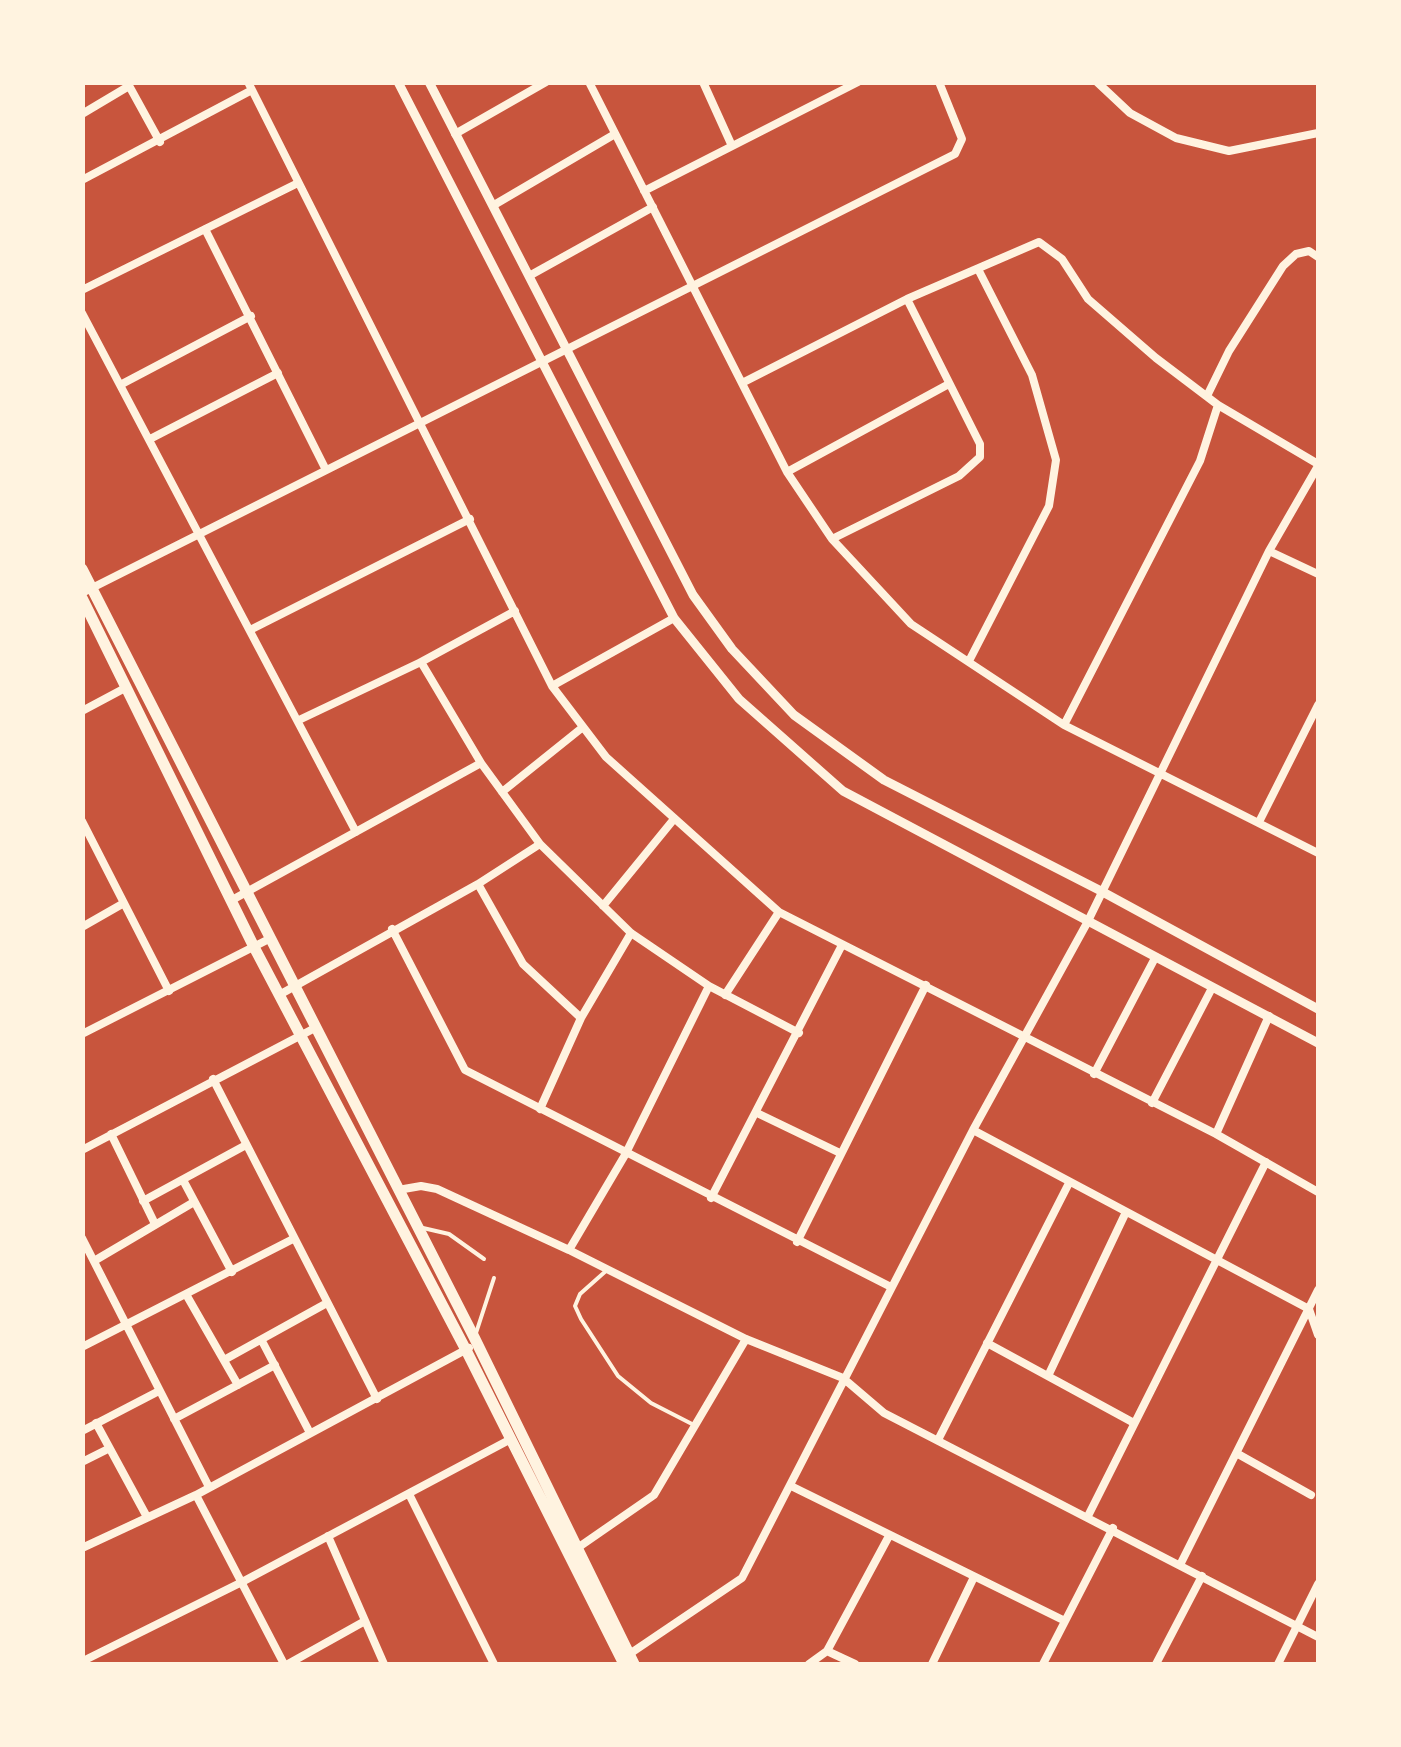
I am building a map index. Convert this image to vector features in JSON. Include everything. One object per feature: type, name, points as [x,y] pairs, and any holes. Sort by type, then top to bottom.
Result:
[{"type":"main road","points":[[82,569],[86,593],[126,688],[254,947],[472,1344]]},
{"type":"main road","points":[[86,593],[139,681],[294,988],[390,1193],[415,1226],[627,1660]]},
{"type":"street","points":[[398,82],[674,618],[739,699],[844,791],[1318,1044]]},
{"type":"street","points":[[429,82],[566,352],[709,620],[794,714],[884,780],[1102,891],[1318,1009]]},
{"type":"street","points":[[455,134],[546,82]]},
{"type":"street","points":[[589,82],[787,472],[832,540],[911,624],[1014,696],[1064,725],[1317,849]]},
{"type":"street","points":[[703,82],[732,146]]},
{"type":"street","points":[[644,191],[858,82]]},
{"type":"street","points":[[86,593],[195,533],[421,425],[956,154],[962,139],[940,82]]},
{"type":"street","points":[[1097,82],[1130,113],[1176,138],[1229,151],[1318,133]]},
{"type":"street","points":[[82,114],[128,84],[160,142]]},
{"type":"street","points":[[82,180],[160,142],[250,86],[552,686],[606,758],[779,912],[1216,1134],[1318,1192]]},
{"type":"street","points":[[494,205],[615,134]]},
{"type":"street","points":[[82,290],[298,183]]},
{"type":"street","points":[[529,276],[653,206]]},
{"type":"street","points":[[205,229],[326,470]]},
{"type":"street","points":[[627,1660],[742,1578],[973,1130],[1087,922],[1269,551],[1318,465],[1218,405],[1103,313],[1062,259],[1039,242],[907,299],[742,383]]},
{"type":"street","points":[[1207,396],[1283,266],[1296,254],[1309,252],[1318,257]]},
{"type":"street","points":[[969,661],[1049,506],[1056,460],[1032,375],[978,269]]},
{"type":"street","points":[[832,540],[959,476],[980,457],[980,444],[907,299]]},
{"type":"street","points":[[82,313],[356,832]]},
{"type":"street","points":[[120,385],[252,316]]},
{"type":"street","points":[[150,439],[278,373]]},
{"type":"street","points":[[787,472],[947,384]]},
{"type":"street","points":[[1064,725],[1200,461],[1218,405]]},
{"type":"street","points":[[250,630],[470,518]]},
{"type":"street","points":[[1269,551],[1318,574]]},
{"type":"street","points":[[298,720],[421,662],[515,611]]},
{"type":"street","points":[[552,686],[674,618]]},
{"type":"street","points":[[421,662],[481,763],[540,844],[603,906],[631,933],[709,986],[798,1033]]},
{"type":"street","points":[[82,711],[139,681]]},
{"type":"street","points":[[1260,820],[1318,705]]},
{"type":"street","points":[[502,792],[583,727]]},
{"type":"street","points":[[232,900],[481,763]]},
{"type":"street","points":[[603,906],[674,820]]},
{"type":"street","points":[[83,825],[169,992]]},
{"type":"street","points":[[279,996],[478,884],[540,844]]},
{"type":"street","points":[[478,884],[523,964],[581,1018]]},
{"type":"street","points":[[82,926],[124,903]]},
{"type":"street","points":[[726,995],[779,912]]},
{"type":"street","points":[[392,929],[465,1070],[625,1155],[891,1287]]},
{"type":"street","points":[[540,1109],[581,1018],[631,933]]},
{"type":"street","points":[[82,1034],[269,939]]},
{"type":"street","points":[[711,1198],[842,945]]},
{"type":"street","points":[[1094,1074],[1155,958]]},
{"type":"street","points":[[797,1242],[926,985]]},
{"type":"street","points":[[570,1250],[625,1155],[709,986]]},
{"type":"street","points":[[1152,1103],[1212,988]]},
{"type":"street","points":[[1216,1134],[1269,1016]]},
{"type":"street","points":[[82,1150],[313,1028]]},
{"type":"street","points":[[213,1079],[377,1399]]},
{"type":"street","points":[[758,1113],[840,1153]]},
{"type":"street","points":[[973,1130],[1068,1184],[1309,1308],[1318,1335]]},
{"type":"street","points":[[111,1134],[155,1224]]},
{"type":"street","points":[[144,1201],[246,1145]]},
{"type":"street","points":[[1088,1516],[1266,1162]]},
{"type":"street","points":[[183,1180],[232,1272]]},
{"type":"street","points":[[938,1440],[1068,1184]]},
{"type":"street","points":[[390,1193],[421,1186],[437,1189],[570,1250],[746,1339],[843,1378],[884,1413],[1318,1637]]},
{"type":"street","points":[[94,1261],[194,1202]]},
{"type":"street","points":[[1048,1376],[1126,1212]]},
{"type":"street","points":[[82,1238],[208,1487]]},
{"type":"street","points":[[82,1347],[293,1239]]},
{"type":"street","points":[[1180,1565],[1318,1290]]},
{"type":"street","points":[[187,1296],[238,1386]]},
{"type":"street","points":[[224,1360],[327,1303]]},
{"type":"street","points":[[572,1550],[654,1495],[746,1339]]},
{"type":"street","points":[[262,1341],[310,1432]]},
{"type":"street","points":[[987,1343],[1134,1423]]},
{"type":"street","points":[[82,1548],[196,1495],[472,1344]]},
{"type":"street","points":[[174,1419],[275,1365]]},
{"type":"street","points":[[82,1431],[159,1391]]},
{"type":"street","points":[[96,1424],[147,1516]]},
{"type":"street","points":[[85,1660],[242,1582],[515,1436]]},
{"type":"street","points":[[82,1462],[108,1449]]},
{"type":"street","points":[[1238,1454],[1312,1494]]},
{"type":"street","points":[[791,1486],[1063,1620]]},
{"type":"street","points":[[409,1494],[494,1664]]},
{"type":"street","points":[[196,1495],[286,1664],[365,1621]]},
{"type":"street","points":[[1043,1664],[1113,1528]]},
{"type":"street","points":[[328,1536],[384,1664]]},
{"type":"street","points":[[809,1664],[828,1651],[889,1536]]},
{"type":"street","points":[[1156,1664],[1202,1576]]},
{"type":"street","points":[[932,1664],[974,1577]]},
{"type":"street","points":[[1278,1664],[1318,1584]]},
{"type":"street","points":[[828,1651],[854,1664]]},
{"type":"lane","points":[[415,1226],[449,1234],[484,1259]]},
{"type":"lane","points":[[607,1270],[580,1294],[575,1306],[581,1319],[618,1376],[651,1403],[695,1426]]},
{"type":"lane","points":[[472,1344],[494,1278]]}]
